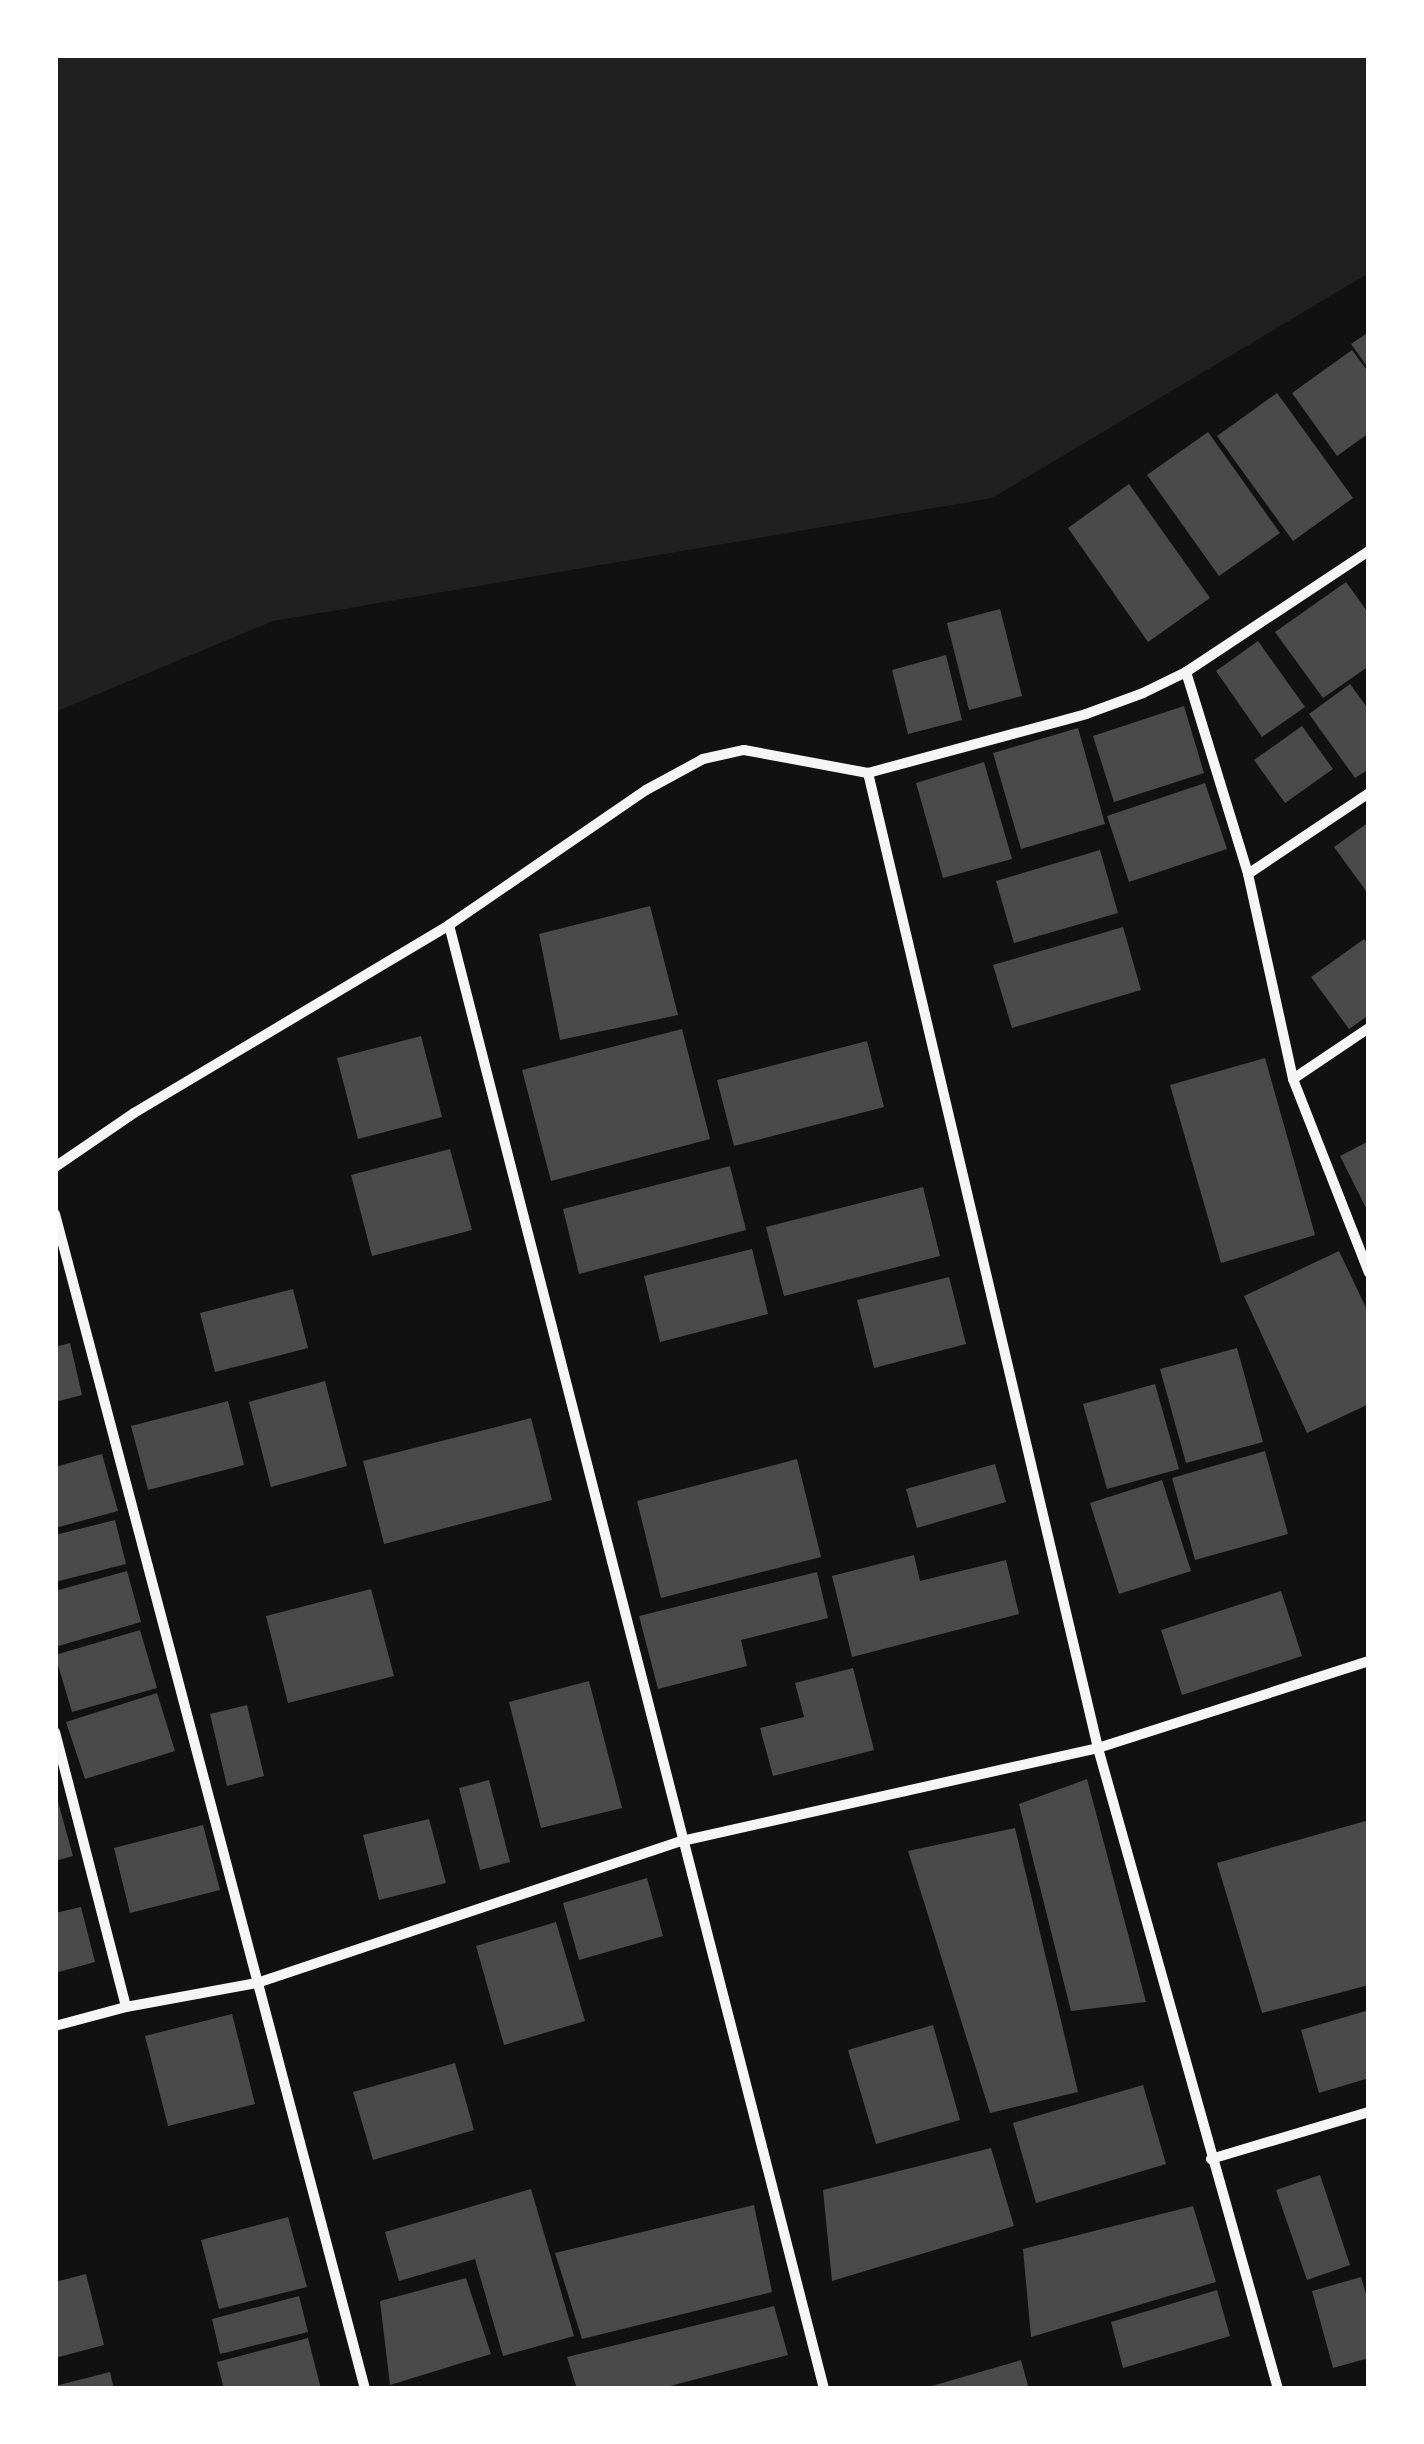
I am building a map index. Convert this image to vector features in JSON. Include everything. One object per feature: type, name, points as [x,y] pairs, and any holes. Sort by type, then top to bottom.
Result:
[{"type":"street","points":[[55,1167],[134,1113],[449,925],[646,790],[702,759],[744,750],[868,773],[1086,714],[1186,672],[1369,551]]},
{"type":"street","points":[[1186,672],[1248,874],[1293,1078],[1369,1273]]},
{"type":"street","points":[[868,773],[1098,1748],[1278,2389]]},
{"type":"street","points":[[1248,874],[1369,793]]},
{"type":"street","points":[[449,925],[824,2389]]},
{"type":"street","points":[[1293,1078],[1369,1028]]},
{"type":"street","points":[[55,1214],[365,2389]]},
{"type":"street","points":[[55,2026],[126,2007],[258,1983],[682,1841],[1098,1748],[1369,1662]]},
{"type":"street","points":[[55,1732],[126,2007]]},
{"type":"street","points":[[1211,2160],[1369,2112]]},
{"type":"shaded area","points":[[55,55],[1369,55],[1369,273],[992,498],[273,621],[55,712]]},
{"type":"building","points":[[1369,332],[1369,369],[1351,344]]},
{"type":"building","points":[[1352,350],[1369,373],[1369,433],[1337,456],[1292,393]]},
{"type":"building","points":[[1277,393],[1353,498],[1293,541],[1217,436]]},
{"type":"building","points":[[1208,432],[1280,533],[1219,576],[1147,475]]},
{"type":"building","points":[[1129,484],[1210,598],[1148,642],[1068,528]]},
{"type":"building","points":[[1346,582],[1369,614],[1369,666],[1323,698],[1275,632]]},
{"type":"building","points":[[1000,609],[1022,696],[969,710],[947,623]]},
{"type":"building","points":[[1258,641],[1305,707],[1262,737],[1216,671]]},
{"type":"building","points":[[946,655],[962,720],[908,734],[892,670]]},
{"type":"building","points":[[1350,684],[1369,710],[1369,769],[1355,778],[1309,714]]},
{"type":"building","points":[[1184,706],[1204,773],[1114,802],[1093,736]]},
{"type":"building","points":[[1302,726],[1333,769],[1285,803],[1254,760]]},
{"type":"building","points":[[1078,728],[1105,824],[1021,849],[993,753]]},
{"type":"building","points":[[984,762],[1012,859],[943,878],[916,783]]},
{"type":"building","points":[[1205,783],[1227,849],[1129,882],[1107,816]]},
{"type":"building","points":[[1369,822],[1369,895],[1334,847]]},
{"type":"building","points":[[1100,850],[1118,913],[1014,943],[996,881]]},
{"type":"building","points":[[650,906],[678,1015],[560,1040],[539,934]]},
{"type":"building","points":[[1123,927],[1141,990],[1012,1028],[993,965]]},
{"type":"building","points":[[1364,939],[1369,946],[1369,1015],[1349,1029],[1311,977]]},
{"type":"building","points":[[682,1029],[710,1139],[551,1181],[522,1070]]},
{"type":"building","points":[[421,1036],[442,1117],[358,1139],[337,1058]]},
{"type":"building","points":[[867,1041],[884,1107],[734,1146],[717,1080]]},
{"type":"building","points":[[1265,1058],[1315,1235],[1221,1263],[1170,1085]]},
{"type":"building","points":[[1369,1141],[1369,1214],[1340,1156]]},
{"type":"building","points":[[450,1149],[472,1230],[372,1256],[351,1175]]},
{"type":"building","points":[[730,1166],[746,1230],[579,1274],[563,1209]]},
{"type":"building","points":[[923,1187],[940,1256],[784,1296],[766,1227]]},
{"type":"building","points":[[752,1249],[768,1314],[660,1342],[644,1276]]},
{"type":"building","points":[[1339,1251],[1369,1314],[1369,1404],[1307,1433],[1244,1296]]},
{"type":"building","points":[[949,1277],[966,1344],[874,1368],[857,1300]]},
{"type":"building","points":[[293,1289],[308,1348],[215,1372],[200,1313]]},
{"type":"building","points":[[70,1343],[82,1395],[55,1402],[55,1347]]},
{"type":"building","points":[[1237,1348],[1263,1442],[1186,1463],[1160,1369]]},
{"type":"building","points":[[325,1381],[347,1466],[271,1487],[249,1402]]},
{"type":"building","points":[[1155,1384],[1179,1469],[1107,1489],[1083,1404]]},
{"type":"building","points":[[228,1401],[244,1465],[148,1490],[131,1426]]},
{"type":"building","points":[[531,1418],[552,1500],[384,1544],[363,1461]]},
{"type":"building","points":[[1265,1451],[1288,1534],[1195,1560],[1172,1478]]},
{"type":"building","points":[[102,1454],[118,1511],[55,1528],[55,1467]]},
{"type":"building","points":[[797,1459],[821,1557],[661,1598],[637,1501]]},
{"type":"building","points":[[995,1464],[1006,1502],[917,1528],[906,1489]]},
{"type":"building","points":[[1162,1480],[1191,1571],[1119,1594],[1090,1503]]},
{"type":"building","points":[[115,1520],[126,1564],[55,1582],[55,1535]]},
{"type":"building","points":[[914,1555],[920,1581],[1006,1560],[1019,1614],[852,1657],[832,1576]]},
{"type":"building","points":[[127,1571],[141,1622],[55,1647],[55,1591]]},
{"type":"building","points":[[817,1572],[828,1618],[741,1640],[747,1666],[658,1689],[639,1616]]},
{"type":"building","points":[[371,1589],[394,1676],[288,1703],[266,1616]]},
{"type":"building","points":[[1281,1591],[1302,1656],[1182,1695],[1161,1630]]},
{"type":"building","points":[[140,1630],[157,1688],[72,1712],[55,1655]]},
{"type":"building","points":[[853,1668],[874,1750],[773,1776],[760,1728],[804,1717],[795,1683]]},
{"type":"building","points":[[589,1681],[622,1808],[541,1828],[509,1702]]},
{"type":"building","points":[[157,1693],[175,1751],[85,1779],[66,1722]]},
{"type":"building","points":[[247,1705],[264,1776],[227,1786],[210,1714]]},
{"type":"building","points":[[1087,1779],[1146,2002],[1071,2011],[1019,1804]]},
{"type":"building","points":[[489,1780],[510,1862],[480,1870],[459,1788]]},
{"type":"building","points":[[55,1791],[73,1856],[55,1861]]},
{"type":"building","points":[[429,1819],[446,1883],[379,1900],[363,1835]]},
{"type":"building","points":[[1369,1820],[1369,1985],[1262,2013],[1217,1863]]},
{"type":"building","points":[[203,1825],[220,1890],[130,1913],[114,1848]]},
{"type":"building","points":[[1015,1828],[1078,2092],[990,2113],[908,1851]]},
{"type":"building","points":[[647,1878],[663,1936],[579,1960],[563,1903]]},
{"type":"building","points":[[81,1907],[95,1962],[55,1973],[55,1913]]},
{"type":"building","points":[[556,1922],[585,2021],[504,2045],[476,1946]]},
{"type":"building","points":[[1369,2010],[1369,2078],[1319,2093],[1301,2030]]},
{"type":"building","points":[[232,2014],[255,2104],[168,2126],[145,2036]]},
{"type":"building","points":[[933,2025],[960,2120],[876,2144],[848,2050]]},
{"type":"building","points":[[455,2063],[474,2130],[373,2160],[353,2092]]},
{"type":"building","points":[[1143,2085],[1166,2164],[1036,2203],[1013,2123]]},
{"type":"building","points":[[991,2148],[1014,2226],[832,2281],[823,2190]]},
{"type":"building","points":[[1320,2175],[1350,2265],[1307,2280],[1276,2190]]},
{"type":"building","points":[[531,2189],[574,2336],[503,2356],[475,2259],[399,2281],[385,2232]]},
{"type":"building","points":[[754,2205],[772,2292],[582,2339],[555,2253]]},
{"type":"building","points":[[1193,2206],[1216,2282],[1031,2337],[1023,2249]]},
{"type":"building","points":[[288,2217],[307,2287],[219,2309],[201,2240]]},
{"type":"building","points":[[86,2274],[104,2345],[55,2358],[55,2282]]},
{"type":"building","points":[[1361,2277],[1369,2304],[1369,2358],[1333,2368],[1312,2291]]},
{"type":"building","points":[[466,2278],[491,2354],[390,2385],[380,2301]]},
{"type":"building","points":[[1217,2290],[1230,2336],[1123,2368],[1111,2322]]},
{"type":"building","points":[[299,2296],[308,2332],[220,2354],[212,2319]]},
{"type":"building","points":[[774,2306],[788,2355],[659,2389],[577,2389],[567,2357]]},
{"type":"building","points":[[308,2338],[321,2389],[224,2389],[217,2362]]},
{"type":"building","points":[[1021,2360],[1029,2389],[925,2389],[925,2388]]},
{"type":"building","points":[[110,2372],[114,2389],[55,2389],[55,2386]]}]
